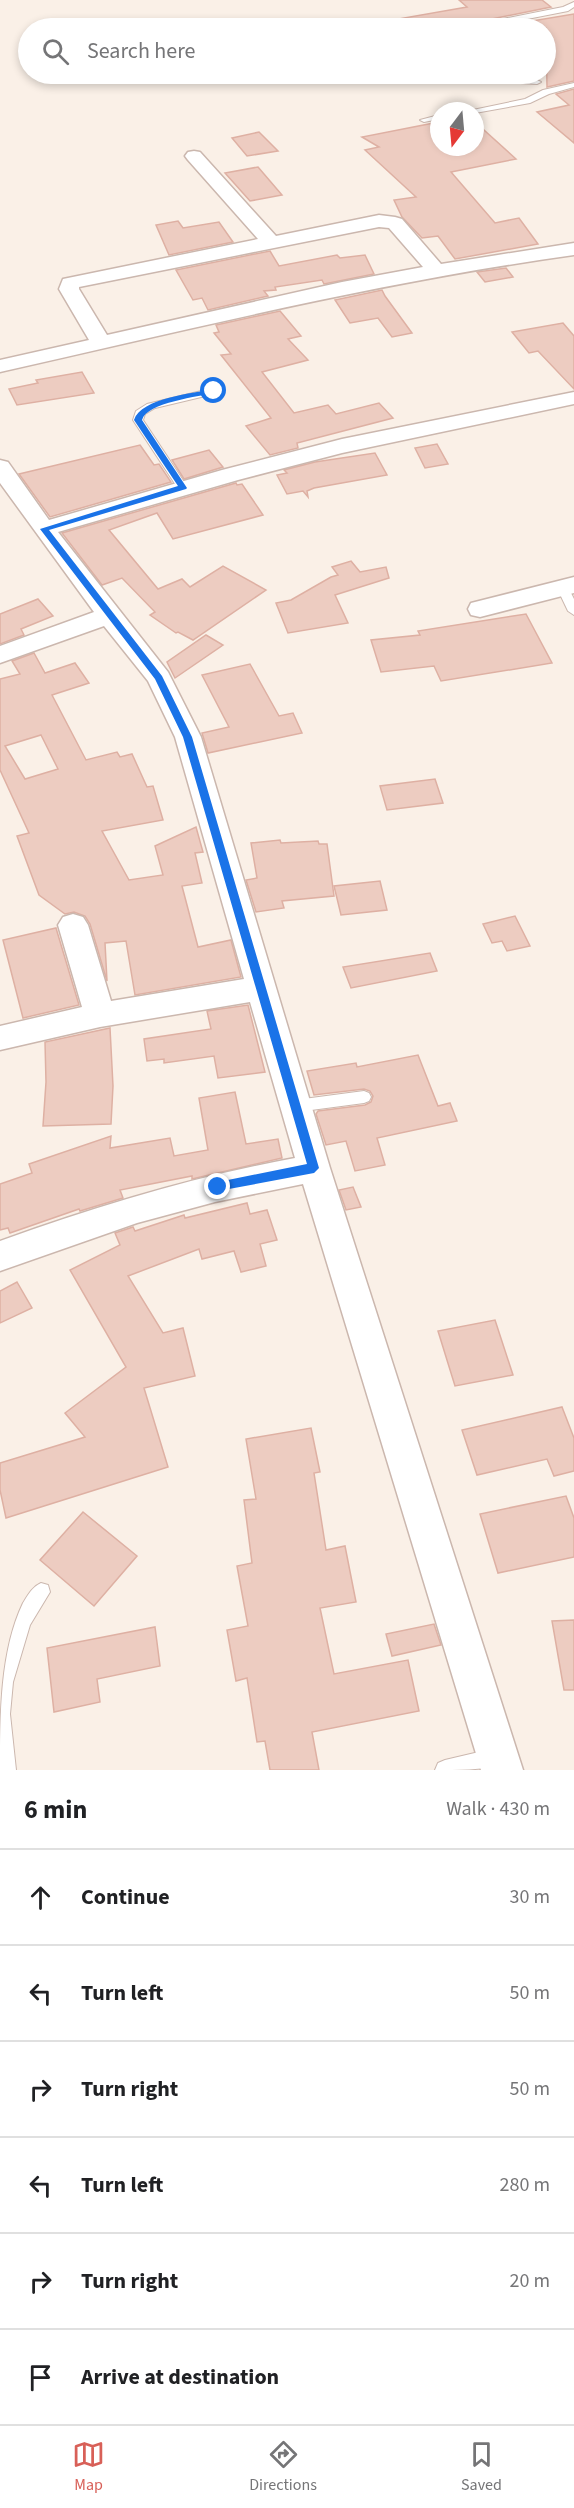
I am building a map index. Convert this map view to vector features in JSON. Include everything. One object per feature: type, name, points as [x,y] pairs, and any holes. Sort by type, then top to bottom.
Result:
[{"type":"street","points":[[195,156],[271,242]]},
{"type":"street","points":[[102,344],[69,289],[69,283],[369,221],[395,223],[436,270]]},
{"type":"street","points":[[0,366],[342,288],[436,270],[574,249]]},
{"type":"street","points":[[44,529],[183,488],[345,445],[511,414],[574,398]]},
{"type":"street","points":[[2,476],[159,678],[188,737],[314,1168],[500,1764]]},
{"type":"street","points":[[480,609],[568,587]]},
{"type":"street","points":[[0,655],[109,615]]},
{"type":"street","points":[[73,925],[99,1015]]},
{"type":"street","points":[[0,1038],[99,1015],[261,988]]},
{"type":"street","points":[[0,1256],[94,1221],[155,1203],[218,1187],[314,1168]]},
{"type":"lane","points":[[519,18],[565,9],[574,4]]},
{"type":"lane","points":[[539,84],[546,92],[559,95],[574,93]]},
{"type":"lane","points":[[484,109],[527,101],[546,92],[574,85]]},
{"type":"lane","points":[[424,120],[430,119]]},
{"type":"lane","points":[[183,488],[138,420],[140,413],[151,405],[214,391]]},
{"type":"lane","points":[[568,587],[574,611]]},
{"type":"lane","points":[[297,1107],[364,1097]]},
{"type":"lane","points":[[6,1770],[0,1714],[3,1682],[22,1620],[41,1592]]},
{"type":"lane","points":[[445,1770],[500,1764]]},
{"type":"building","points":[[459,0],[542,0],[551,7],[497,18],[404,18],[467,7]]},
{"type":"building","points":[[574,14],[574,81],[547,87],[547,84],[556,84],[556,18],[550,18]]},
{"type":"building","points":[[574,89],[574,143],[537,112],[569,105],[556,94]]},
{"type":"building","points":[[430,124],[430,156],[484,156],[484,130],[516,159],[451,172],[495,223],[519,218],[538,244],[455,259],[438,236],[422,238],[402,217],[394,200],[416,197],[365,150],[379,147],[362,137]]},
{"type":"building","points":[[259,132],[278,151],[247,156],[232,138]]},
{"type":"building","points":[[258,167],[282,195],[250,201],[225,173]]},
{"type":"building","points":[[178,221],[183,228],[219,222],[233,242],[169,255],[156,225]]},
{"type":"building","points":[[270,251],[279,266],[337,255],[340,258],[365,255],[374,274],[324,284],[322,280],[275,287],[276,290],[264,291],[268,296],[208,310],[202,298],[193,300],[176,270]]},
{"type":"building","points":[[506,268],[513,277],[485,282],[477,272]]},
{"type":"building","points":[[382,290],[412,333],[392,337],[378,318],[350,323],[335,300]]},
{"type":"building","points":[[280,311],[301,336],[288,339],[308,360],[262,372],[294,413],[328,405],[336,414],[379,403],[393,418],[297,443],[298,448],[270,455],[246,426],[271,418],[221,355],[231,354],[214,333],[219,332],[216,325]]},
{"type":"building","points":[[563,323],[574,336],[574,389],[538,351],[529,353],[512,332]]},
{"type":"building","points":[[82,372],[94,393],[17,405],[9,389],[38,383],[36,380]]},
{"type":"building","points":[[437,444],[448,464],[425,468],[415,448]]},
{"type":"building","points":[[140,445],[154,465],[159,464],[171,482],[50,517],[19,474]]},
{"type":"building","points":[[209,450],[223,467],[184,479],[172,460]]},
{"type":"building","points":[[375,453],[387,475],[314,488],[307,491],[308,497],[303,491],[287,494],[277,475],[287,473],[284,470],[315,462]]},
{"type":"building","points":[[236,483],[237,485],[242,484],[263,515],[173,539],[157,513],[109,530],[158,589],[182,579],[190,587],[223,566],[266,590],[193,640],[176,633],[150,615],[155,612],[122,578],[102,585],[62,533]]},
{"type":"building","points":[[351,561],[360,572],[386,567],[389,578],[335,595],[348,623],[288,633],[276,603],[291,600],[338,575],[332,567]]},
{"type":"building","points":[[38,599],[53,616],[21,629],[24,635],[0,644],[0,614]]},
{"type":"building","points":[[526,614],[552,663],[441,681],[434,666],[381,672],[371,640],[420,635],[418,631]]},
{"type":"building","points":[[206,635],[223,645],[175,678],[167,662]]},
{"type":"building","points":[[34,653],[45,673],[75,663],[89,683],[52,695],[86,760],[117,752],[120,757],[132,754],[147,787],[153,786],[163,820],[102,831],[129,880],[163,875],[155,846],[196,827],[203,852],[195,853],[202,883],[182,886],[198,947],[231,940],[241,977],[135,995],[126,941],[105,943],[107,981],[90,924],[85,916],[74,912],[65,914],[39,895],[17,836],[29,833],[0,770],[0,679],[20,674],[12,661]],"holes":[[[41,735],[58,769],[25,779],[5,746]]]},
{"type":"building","points":[[250,664],[279,716],[293,713],[302,733],[208,753],[202,733],[229,727],[202,675]]},
{"type":"building","points":[[435,779],[443,803],[387,810],[380,786]]},
{"type":"building","points":[[280,840],[281,843],[318,841],[319,844],[327,844],[334,896],[282,901],[284,908],[256,912],[246,880],[257,878],[251,843]]},
{"type":"building","points":[[380,881],[387,910],[341,915],[334,886]]},
{"type":"building","points":[[515,916],[530,946],[507,951],[502,941],[492,943],[483,924]]},
{"type":"building","points":[[56,928],[79,1005],[23,1018],[3,940]]},
{"type":"building","points":[[430,953],[437,971],[351,988],[343,967]]},
{"type":"building","points":[[248,1005],[265,1072],[218,1078],[214,1056],[164,1063],[164,1059],[147,1061],[144,1039],[211,1029],[207,1011]]},
{"type":"building","points":[[110,1028],[113,1086],[111,1124],[43,1126],[46,1082],[45,1042]]},
{"type":"building","points":[[418,1055],[438,1106],[450,1103],[457,1121],[377,1138],[385,1165],[355,1171],[346,1141],[326,1145],[316,1114],[318,1111],[365,1105],[371,1102],[373,1096],[370,1091],[364,1089],[314,1095],[307,1071],[356,1063],[357,1067]]},
{"type":"building","points":[[235,1092],[246,1144],[278,1139],[282,1158],[192,1179],[192,1176],[120,1190],[123,1198],[80,1211],[79,1209],[10,1233],[8,1228],[0,1230],[0,1184],[32,1173],[29,1164],[111,1136],[110,1148],[170,1138],[174,1156],[208,1150],[199,1098]]},
{"type":"building","points":[[353,1187],[361,1207],[346,1210],[339,1190]]},
{"type":"building","points":[[247,1203],[250,1214],[267,1210],[277,1240],[260,1244],[266,1266],[241,1272],[234,1251],[202,1259],[199,1249],[128,1276],[163,1333],[183,1328],[195,1376],[144,1388],[168,1467],[6,1518],[0,1490],[0,1463],[85,1437],[65,1413],[126,1367],[70,1270],[120,1245],[115,1233],[133,1227],[135,1231],[184,1215],[185,1218]]},
{"type":"building","points":[[17,1282],[32,1308],[0,1323],[0,1291]]},
{"type":"building","points":[[495,1320],[513,1375],[455,1386],[438,1331]]},
{"type":"building","points":[[562,1407],[574,1438],[574,1471],[554,1476],[547,1459],[477,1475],[462,1430]]},
{"type":"building","points":[[311,1428],[320,1472],[314,1473],[326,1550],[345,1546],[356,1602],[320,1608],[334,1674],[408,1660],[419,1711],[312,1732],[319,1770],[270,1770],[265,1741],[257,1742],[247,1678],[236,1681],[227,1630],[248,1626],[237,1566],[252,1563],[244,1500],[256,1499],[246,1439]]},
{"type":"building","points":[[566,1496],[574,1518],[574,1557],[498,1573],[480,1514]]},
{"type":"building","points":[[83,1512],[137,1556],[94,1606],[40,1560]]},
{"type":"building","points":[[574,1620],[574,1690],[564,1690],[552,1621]]},
{"type":"building","points":[[434,1624],[441,1645],[392,1656],[386,1634]]},
{"type":"building","points":[[155,1627],[160,1666],[97,1679],[100,1702],[54,1712],[47,1648]]},
{"type":"route","points":[[214,391],[151,405],[140,413],[138,420],[183,488],[44,529],[74,571],[159,678],[188,737],[314,1168],[218,1187]]}]
